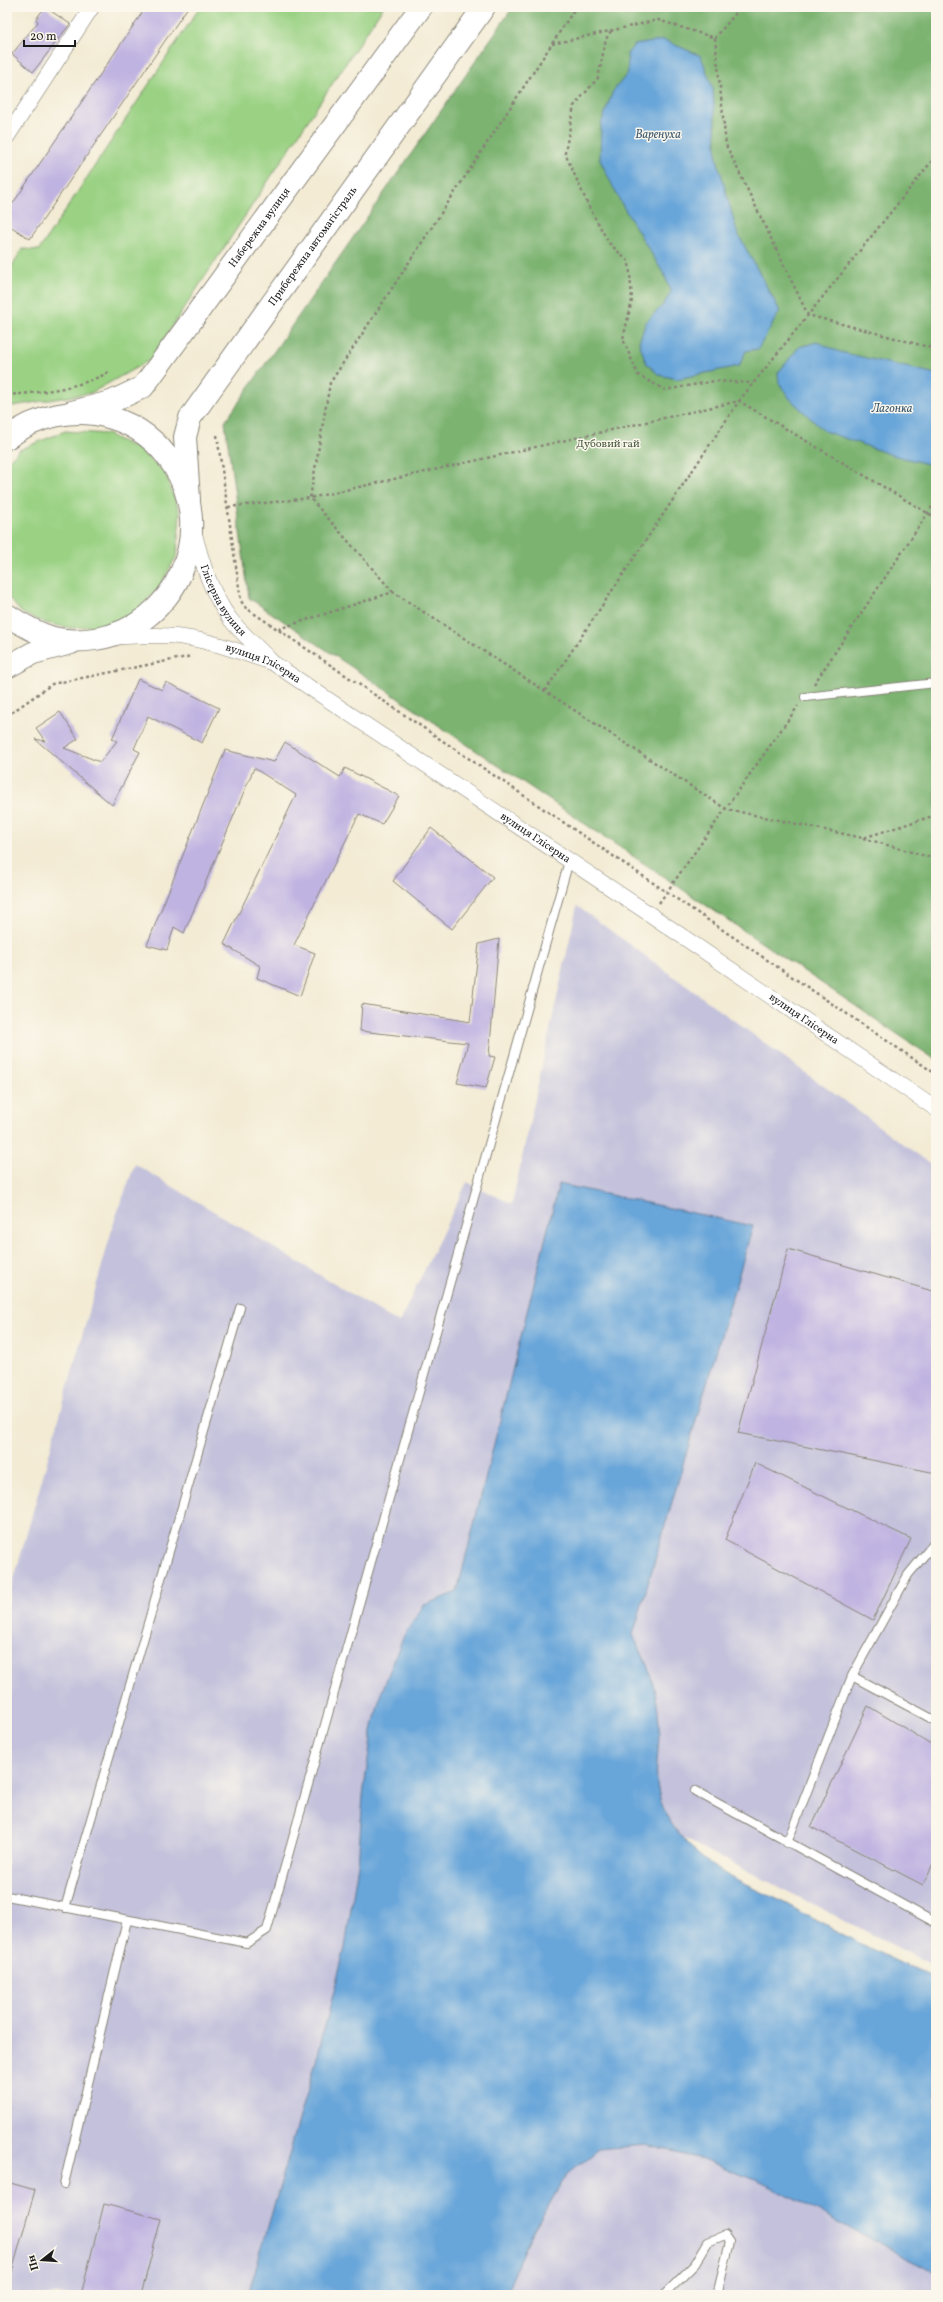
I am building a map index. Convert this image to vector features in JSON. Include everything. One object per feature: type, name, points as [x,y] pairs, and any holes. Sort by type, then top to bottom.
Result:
[{"type":"main road","name":"Набережна вулиця","points":[[72,412],[111,402],[143,387],[421,7]]},
{"type":"main road","name":"Прибережна автомагістраль","points":[[7,667],[33,653],[82,641],[107,637],[130,628],[151,614],[169,596],[182,575],[188,557],[192,526],[185,450],[190,418],[484,7]]},
{"type":"main road","name":"Прибережна автомагістраль","points":[[7,438],[22,427],[46,417],[72,412],[98,414],[123,422],[146,435],[165,453],[180,475],[189,500]]},
{"type":"main road","points":[[7,426],[46,417]]},
{"type":"main road","name":"Прибережна автомагістраль","points":[[7,615],[27,629],[54,638],[82,641]]},
{"type":"street","points":[[7,137],[92,7]]},
{"type":"street","name":"Глісерна вулиця","points":[[192,526],[203,564],[220,603],[231,620],[273,663]]},
{"type":"street","name":"вулиця Глісерна","points":[[107,637],[164,636],[187,638],[211,643],[273,663],[651,915],[936,1109]]},
{"type":"lane","points":[[805,697],[936,683]]},
{"type":"lane","points":[[7,1896],[247,1943],[267,1930],[569,861]]},
{"type":"lane","points":[[65,1908],[240,1308]]},
{"type":"lane","points":[[787,1843],[852,1676],[908,1574],[936,1541]]},
{"type":"lane","points":[[852,1676],[936,1721]]},
{"type":"lane","points":[[695,1791],[936,1924]]},
{"type":"lane","points":[[64,2184],[127,1920]]},
{"type":"lane","points":[[664,2295],[695,2264],[708,2242],[725,2235],[730,2242],[717,2295]]},
{"type":"path","points":[[310,498],[330,383],[576,7]]},
{"type":"path","points":[[741,7],[715,38],[726,145],[808,315],[936,349]]},
{"type":"path","points":[[552,44],[658,20],[715,38]]},
{"type":"path","points":[[611,31],[606,39],[598,78],[574,106],[565,153],[588,205],[609,243],[629,262],[632,300],[623,339],[638,375],[665,390],[715,381],[753,383]]},
{"type":"path","points":[[545,691],[739,401],[936,156]]},
{"type":"path","points":[[7,395],[50,392],[94,380],[111,371]]},
{"type":"path","points":[[228,506],[310,498],[739,401],[936,518]]},
{"type":"path","points":[[217,436],[241,601],[246,608],[936,1074]]},
{"type":"path","points":[[310,498],[393,592],[726,809],[863,838],[936,859]]},
{"type":"path","points":[[651,915],[805,697],[936,501]]},
{"type":"path","points":[[278,629],[393,592]]},
{"type":"path","points":[[7,716],[52,684],[193,656]]},
{"type":"path","points":[[863,838],[936,814]]},
{"type":"shaded area","points":[[577,906],[936,1168],[936,1967],[681,1837],[666,1813],[658,1791],[656,1767],[659,1724],[403,1637],[380,1696],[372,1731],[363,1796],[358,1864],[345,1948],[314,2069],[248,2295],[7,2295],[7,1604],[115,1219],[135,1164],[399,1323],[467,1182],[512,1204]]},
{"type":"shaded area","points":[[645,2145],[698,2157],[774,2188],[936,2273],[936,2295],[506,2295],[525,2245],[566,2176],[599,2149]]},
{"type":"green space","points":[[200,7],[383,7],[150,360],[91,393],[7,407],[7,275],[22,249],[39,250]]},
{"type":"green space","name":"Дубовий гай","points":[[513,7],[936,7],[936,1060],[249,598],[225,422]]},
{"type":"green space","points":[[65,431],[107,434],[139,450],[165,472],[180,513],[177,555],[159,588],[131,616],[98,626],[71,628],[45,623],[22,613],[7,596],[7,462],[19,450]]},
{"type":"water","name":"Варенуха","points":[[664,40],[701,56],[713,89],[717,159],[737,232],[780,311],[758,349],[746,351],[739,366],[677,379],[659,375],[646,363],[639,342],[646,322],[663,305],[671,292],[665,276],[621,203],[600,160],[601,124],[613,91],[628,73],[627,54],[634,45]]},
{"type":"water","name":"Лагонка","points":[[817,342],[840,352],[936,374],[936,466],[892,455],[824,431],[790,399],[779,383],[778,373],[799,347]]},
{"type":"water","points":[[559,1184],[753,1226],[633,1635],[648,1667],[657,1700],[659,1724],[657,1765],[658,1790],[666,1813],[679,1834],[696,1852],[714,1867],[856,1941],[936,1979],[936,2273],[774,2188],[698,2157],[645,2145],[599,2149],[566,2176],[525,2245],[506,2295],[248,2295],[314,2069],[345,1948],[358,1864],[363,1796],[372,1731],[380,1696],[403,1637],[424,1605],[457,1592]]},
{"type":"building","points":[[45,7],[70,24],[33,72],[12,54],[38,22],[36,19]]},
{"type":"building","points":[[146,7],[188,7],[30,239],[7,224],[7,212]]},
{"type":"building","points":[[138,679],[162,690],[166,682],[219,708],[202,743],[148,716],[134,749],[140,752],[112,805],[35,739],[45,741],[36,728],[60,712],[78,739],[64,748],[100,762],[117,741],[112,739]]},
{"type":"building","points":[[285,742],[340,777],[345,768],[399,796],[382,824],[359,814],[294,945],[315,953],[300,996],[257,978],[260,966],[224,944],[296,795],[254,768],[184,933],[174,927],[167,950],[147,945],[225,750],[274,762]]},
{"type":"building","points":[[431,828],[493,877],[452,929],[393,881]]},
{"type":"building","points":[[499,939],[489,1056],[495,1057],[486,1088],[457,1083],[468,1043],[360,1031],[362,1004],[470,1022],[479,944]]},
{"type":"building","points":[[788,1249],[936,1292],[936,1473],[738,1433]]},
{"type":"building","points":[[755,1463],[911,1539],[873,1620],[725,1540]]},
{"type":"building","points":[[868,1706],[936,1747],[936,1857],[923,1885],[811,1827]]},
{"type":"building","points":[[7,2182],[35,2190],[11,2275],[7,2275]]},
{"type":"building","points":[[104,2204],[161,2219],[141,2295],[81,2295]]}]
